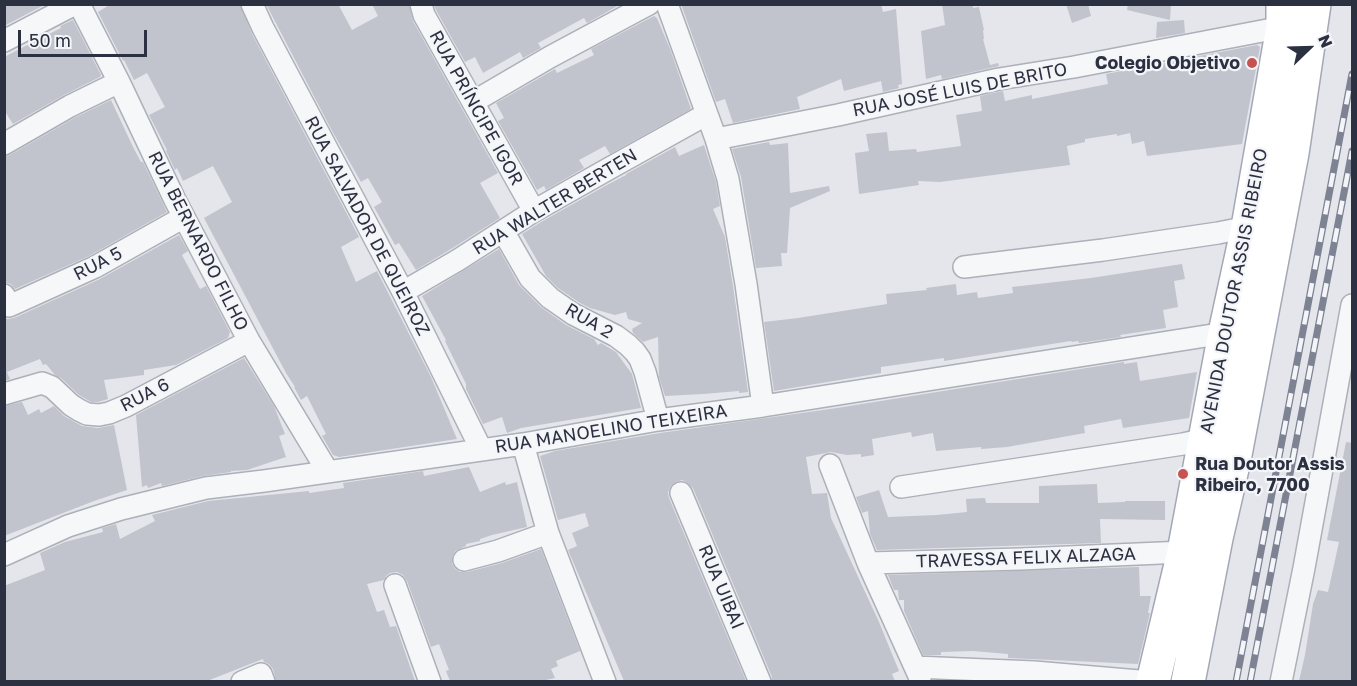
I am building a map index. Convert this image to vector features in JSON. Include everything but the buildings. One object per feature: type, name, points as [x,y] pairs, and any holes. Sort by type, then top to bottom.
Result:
[{"type":"main road","name":"AVENIDA DOUTOR ASSIS RIBEIRO","points":[[1152,681],[1184,552],[1248,227],[1297,18]]},
{"type":"main road","name":"AVENIDA DOUTOR ASSIS RIBEIRO","points":[[1188,681],[1234,460],[1292,153],[1297,18]]},
{"type":"street","name":"RUA SALVADOR DE QUEIROZ","points":[[252,4],[403,292],[481,449]]},
{"type":"street","name":"RUA PRÍNCIPE IGOR","points":[[421,4],[424,15],[534,211]]},
{"type":"street","points":[[473,102],[550,57],[649,4]]},
{"type":"street","points":[[668,4],[728,179],[763,406]]},
{"type":"street","points":[[4,42],[81,6]]},
{"type":"street","name":"RUA BERNARDO FILHO","points":[[81,6],[174,198],[249,341],[328,472]]},
{"type":"street","name":"RUA JOSÉ LUIS DE BRITO","points":[[716,139],[838,115],[999,79],[1074,67],[1297,18]]},
{"type":"street","points":[[4,144],[70,106],[119,82]]},
{"type":"street","name":"RUA WALTER BERTEN","points":[[403,292],[534,211],[707,114]]},
{"type":"street","name":"RUA 5","points":[[7,300],[95,267],[184,217]]},
{"type":"street","points":[[964,267],[1103,250],[1248,227]]},
{"type":"street","name":"RUA 2","points":[[503,231],[530,278],[550,298],[573,314],[616,336],[635,352],[645,372],[658,420]]},
{"type":"street","points":[[1281,681],[1353,305]]},
{"type":"street","name":"RUA MANOELINO TEIXEIRA","points":[[4,555],[68,526],[120,509],[206,488],[523,444],[658,420],[763,406],[1226,333]]},
{"type":"street","name":"RUA 6","points":[[4,394],[42,383],[52,387],[71,405],[87,414],[109,413],[249,341]]},
{"type":"street","points":[[901,487],[1205,439]]},
{"type":"street","points":[[523,444],[548,533],[605,681]]},
{"type":"street","points":[[830,465],[868,563],[918,674],[1034,672],[1152,681]]},
{"type":"street","name":"RUA UIBAI","points":[[681,493],[760,681]]},
{"type":"street","points":[[464,560],[498,551],[548,533]]},
{"type":"street","name":"TRAVESSA FELIX ALZAGA","points":[[868,563],[1184,552]]},
{"type":"street","points":[[395,585],[430,681]]},
{"type":"railway","points":[[1236,682],[1352,74]]},
{"type":"railway","points":[[1250,682],[1352,151]]},
{"type":"place","name":"Colegio Objetivo","points":[[1252,63]]},
{"type":"place","name":"Rua Doutor Assis Ribeiro, 7700","points":[[1183,474]]}]
